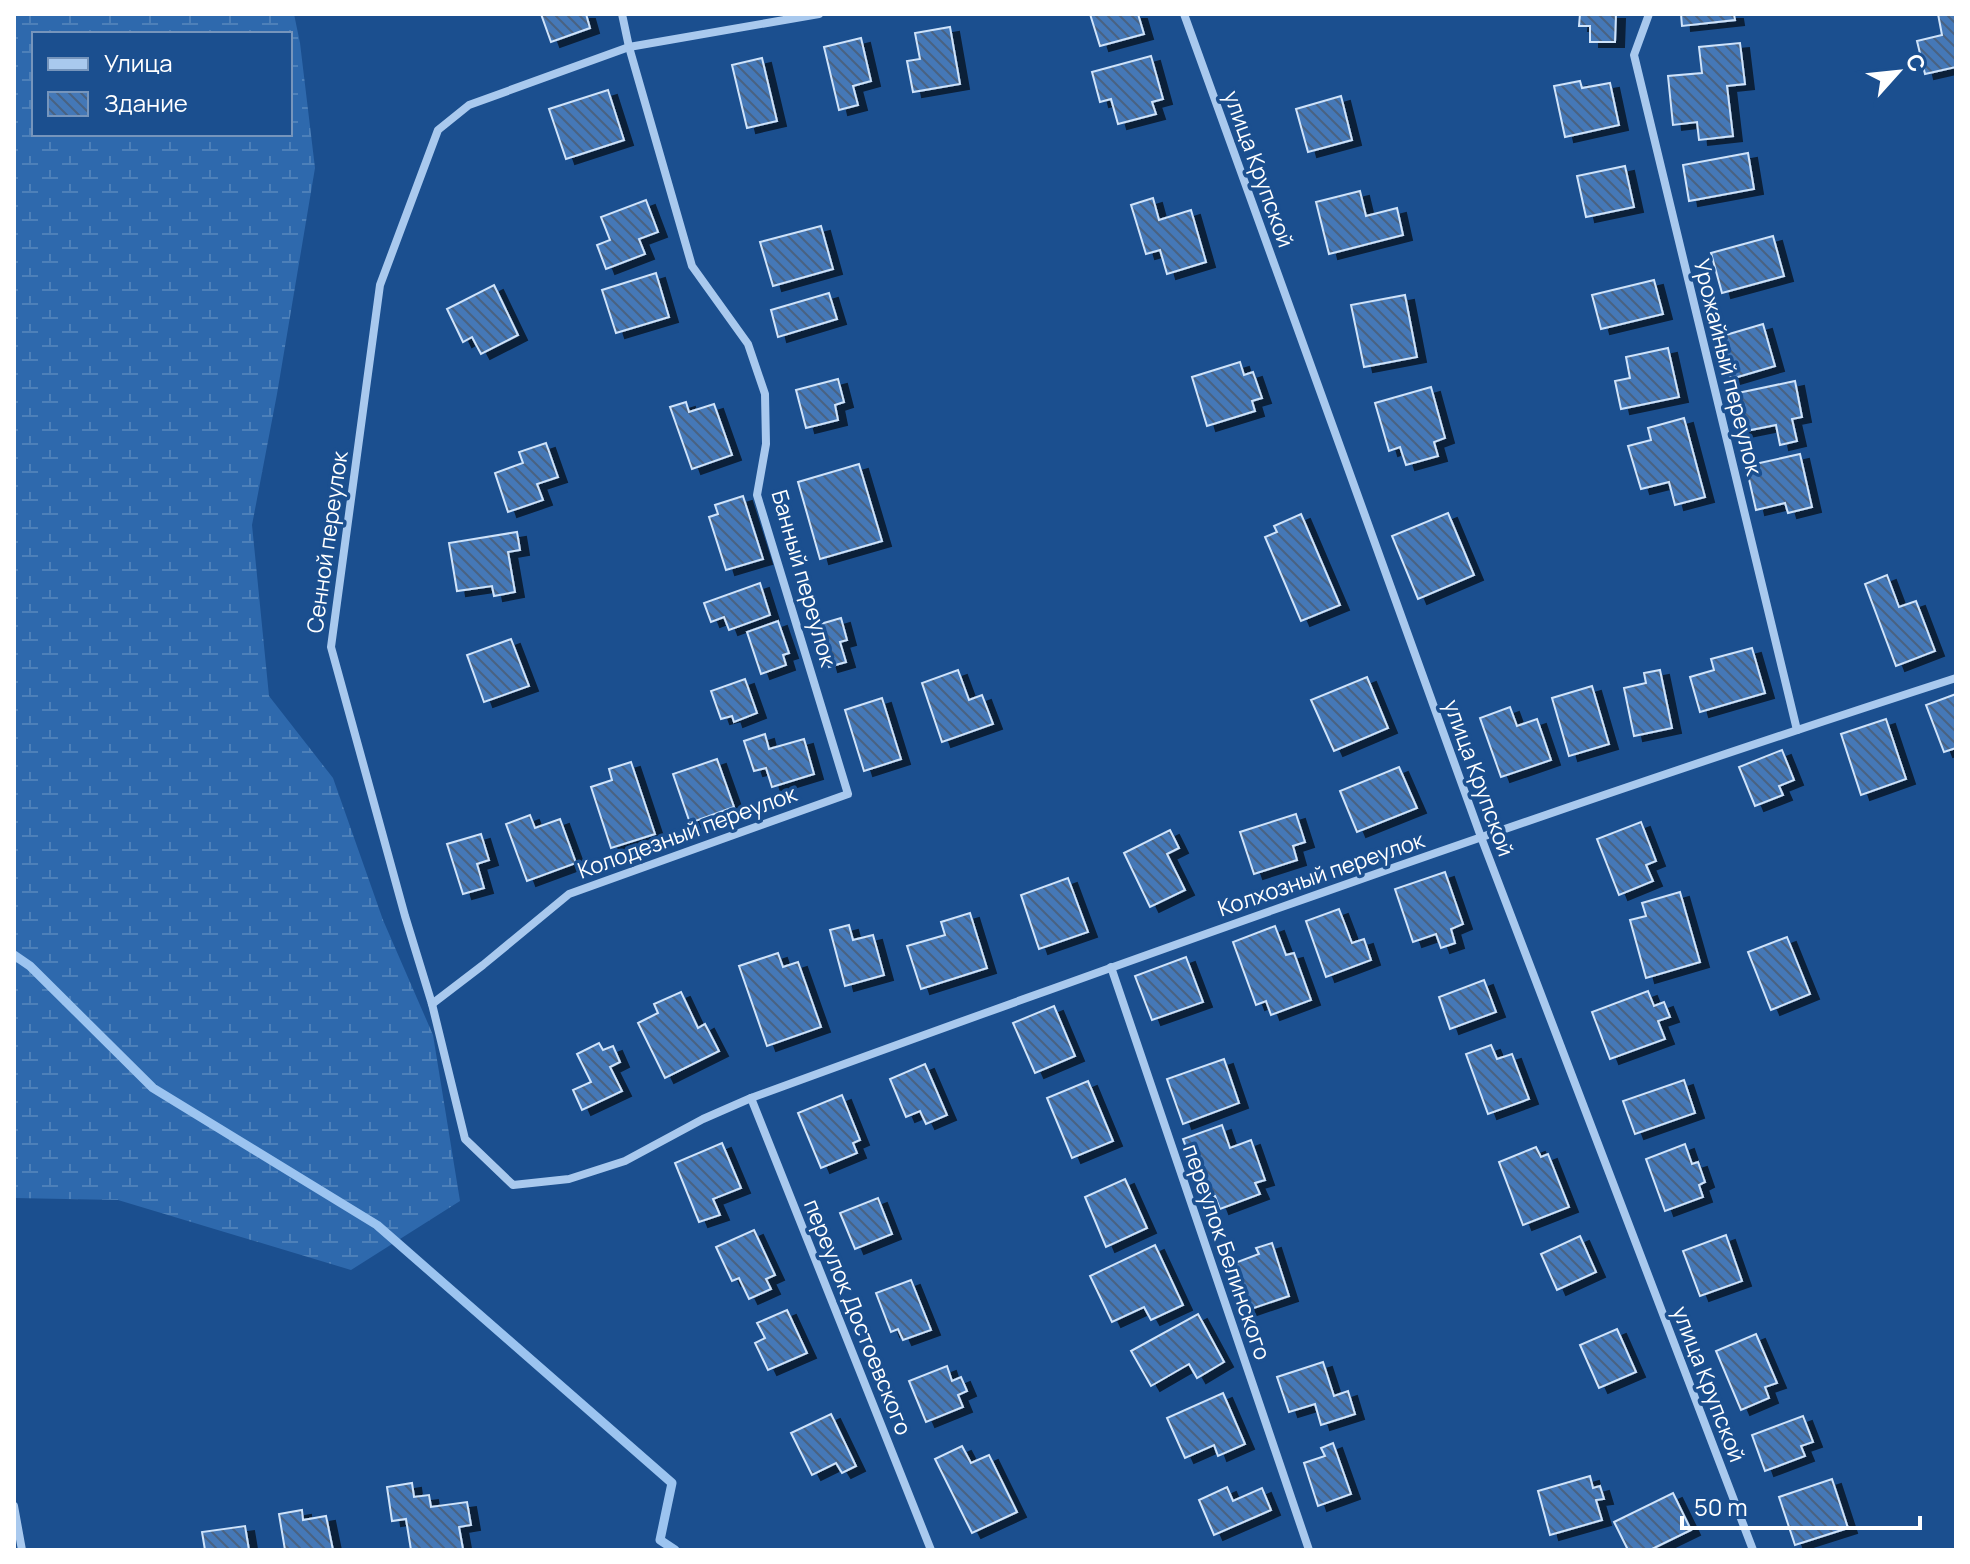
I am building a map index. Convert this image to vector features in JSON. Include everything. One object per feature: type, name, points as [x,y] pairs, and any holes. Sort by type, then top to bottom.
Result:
[{"type":"street","name":"Банный переулок","points":[[622,14],[692,266],[748,344],[765,394],[766,444],[757,495],[848,794]]},
{"type":"street","points":[[629,47],[819,14]]},
{"type":"street","name":"улица Крупской","points":[[1184,14],[1481,837],[1753,1550]]},
{"type":"street","name":"Урожайный переулок","points":[[1649,14],[1634,55],[1797,730]]},
{"type":"street","name":"Сенной переулок","points":[[629,47],[469,105],[438,130],[380,285],[331,647],[432,1004],[465,1139],[513,1185],[569,1179],[625,1161],[703,1119]]},
{"type":"street","name":"Колхозный переулок","points":[[703,1119],[751,1098],[1111,967],[1481,837],[1956,678]]},
{"type":"street","name":"Колодезный переулок","points":[[432,1004],[569,894],[848,794]]},
{"type":"street","name":"переулок Белинского","points":[[1111,967],[1309,1550]]},
{"type":"street","name":"переулок Достоевского","points":[[751,1098],[931,1550]]},
{"type":"street","points":[[14,1506],[22,1550]]},
{"type":"green space","points":[[14,14],[294,14],[315,168],[252,525],[269,696],[333,778],[383,920],[433,1035],[460,1201],[351,1270],[118,1200],[14,1198]]},
{"type":"building","points":[[541,14],[586,14],[590,28],[551,42]]},
{"type":"building","points":[[1090,14],[1138,14],[1144,34],[1100,46]]},
{"type":"building","points":[[1580,14],[1616,14],[1615,42],[1590,42],[1590,26],[1579,26]]},
{"type":"building","points":[[1681,14],[1734,14],[1735,20],[1682,26]]},
{"type":"building","points":[[1938,14],[1956,14],[1956,67],[1925,74],[1917,41],[1942,35]]},
{"type":"building","points":[[950,27],[960,84],[913,92],[907,61],[920,59],[915,33]]},
{"type":"building","points":[[861,38],[871,81],[853,86],[858,105],[839,110],[824,47]]},
{"type":"building","points":[[1740,43],[1745,84],[1727,86],[1733,136],[1699,140],[1697,122],[1673,125],[1668,76],[1702,73],[1699,47]]},
{"type":"building","points":[[1151,56],[1163,99],[1152,102],[1156,114],[1118,124],[1111,99],[1100,102],[1092,72]]},
{"type":"building","points":[[762,58],[777,121],[747,128],[732,65]]},
{"type":"building","points":[[1580,81],[1582,88],[1610,83],[1619,125],[1565,137],[1554,86]]},
{"type":"building","points":[[608,90],[624,140],[566,159],[549,109]]},
{"type":"building","points":[[1341,96],[1352,140],[1308,152],[1296,109]]},
{"type":"building","points":[[1748,153],[1754,189],[1689,201],[1683,165]]},
{"type":"building","points":[[1625,166],[1634,207],[1586,217],[1577,176]]},
{"type":"building","points":[[1360,191],[1366,216],[1397,208],[1403,235],[1329,254],[1316,202]]},
{"type":"building","points":[[1153,198],[1159,220],[1191,210],[1206,262],[1167,274],[1160,250],[1146,254],[1131,205]]},
{"type":"building","points":[[646,200],[658,232],[639,239],[645,254],[606,269],[597,245],[610,240],[601,217]]},
{"type":"building","points":[[821,226],[833,269],[773,286],[760,242]]},
{"type":"building","points":[[1773,236],[1784,276],[1722,293],[1711,253]]},
{"type":"building","points":[[656,273],[669,317],[616,333],[602,290]]},
{"type":"building","points":[[1654,280],[1663,314],[1601,329],[1592,295]]},
{"type":"building","points":[[494,285],[518,335],[481,354],[472,337],[463,342],[447,309]]},
{"type":"building","points":[[829,293],[837,319],[778,337],[771,310]]},
{"type":"building","points":[[1405,295],[1417,357],[1364,367],[1351,305]]},
{"type":"building","points":[[1763,324],[1775,366],[1731,379],[1719,337]]},
{"type":"building","points":[[1668,348],[1679,397],[1621,409],[1615,381],[1630,378],[1626,357]]},
{"type":"building","points":[[1240,362],[1244,375],[1253,372],[1262,398],[1252,401],[1255,411],[1207,426],[1192,377]]},
{"type":"building","points":[[838,379],[844,402],[835,405],[838,420],[806,428],[796,390]]},
{"type":"building","points":[[1795,381],[1802,417],[1792,419],[1797,441],[1780,445],[1776,425],[1741,432],[1733,394]]},
{"type":"building","points":[[1431,387],[1445,438],[1434,442],[1438,456],[1406,465],[1400,447],[1389,451],[1375,403]]},
{"type":"building","points":[[686,402],[689,412],[714,404],[732,455],[692,469],[670,407]]},
{"type":"building","points":[[1684,418],[1705,497],[1675,505],[1669,482],[1641,489],[1628,446],[1651,440],[1648,428]]},
{"type":"building","points":[[546,443],[558,477],[537,484],[543,500],[508,512],[495,473],[523,463],[519,452]]},
{"type":"building","points":[[1800,454],[1812,507],[1788,513],[1785,503],[1756,510],[1746,466]]},
{"type":"building","points":[[859,464],[882,541],[820,559],[798,482]]},
{"type":"building","points":[[743,496],[763,559],[726,570],[709,517],[718,514],[715,505]]},
{"type":"building","points":[[1448,513],[1474,575],[1418,599],[1392,536]]},
{"type":"building","points":[[1301,514],[1340,605],[1301,621],[1265,537],[1277,532],[1274,526]]},
{"type":"building","points":[[517,532],[520,550],[508,552],[515,592],[494,596],[492,586],[457,591],[449,543]]},
{"type":"building","points":[[1887,575],[1899,607],[1916,601],[1935,651],[1896,666],[1865,584]]},
{"type":"building","points":[[760,583],[770,615],[729,630],[724,617],[711,622],[704,603]]},
{"type":"building","points":[[841,618],[847,640],[840,642],[846,662],[829,667],[817,625]]},
{"type":"building","points":[[778,621],[789,653],[783,655],[786,665],[761,674],[747,632]]},
{"type":"building","points":[[511,639],[529,686],[484,702],[467,655]]},
{"type":"building","points":[[1752,648],[1765,693],[1700,712],[1690,677],[1714,670],[1711,659]]},
{"type":"building","points":[[958,670],[969,700],[982,695],[993,724],[942,742],[922,683]]},
{"type":"building","points":[[1660,670],[1672,728],[1634,736],[1624,688],[1646,683],[1644,673]]},
{"type":"building","points":[[1367,677],[1388,728],[1334,751],[1311,700]]},
{"type":"building","points":[[745,679],[757,713],[734,722],[732,716],[721,719],[711,691]]},
{"type":"building","points":[[1592,686],[1609,744],[1569,756],[1552,698]]},
{"type":"building","points":[[1956,694],[1956,748],[1944,752],[1926,705]]},
{"type":"building","points":[[882,698],[901,759],[864,771],[845,710]]},
{"type":"building","points":[[1510,707],[1517,726],[1537,719],[1551,760],[1501,777],[1480,718]]},
{"type":"building","points":[[1886,719],[1906,779],[1861,795],[1841,734]]},
{"type":"building","points":[[765,734],[769,749],[804,739],[814,774],[772,787],[766,768],[754,771],[744,741]]},
{"type":"building","points":[[1782,750],[1794,780],[1779,786],[1783,795],[1755,806],[1739,767]]},
{"type":"building","points":[[717,759],[734,807],[690,823],[673,774]]},
{"type":"building","points":[[631,762],[655,834],[611,848],[591,787],[612,780],[609,769]]},
{"type":"building","points":[[1399,767],[1417,808],[1357,832],[1340,791]]},
{"type":"building","points":[[1296,814],[1305,842],[1293,846],[1297,860],[1254,874],[1240,832]]},
{"type":"building","points":[[530,815],[535,828],[560,819],[576,863],[527,881],[506,824]]},
{"type":"building","points":[[1641,822],[1656,861],[1646,865],[1653,881],[1619,895],[1597,839]]},
{"type":"building","points":[[1170,830],[1179,848],[1167,854],[1185,890],[1150,907],[1124,853]]},
{"type":"building","points":[[481,834],[489,860],[477,864],[484,888],[463,894],[447,844]]},
{"type":"building","points":[[1445,872],[1463,924],[1451,929],[1455,943],[1441,948],[1436,934],[1413,942],[1395,889]]},
{"type":"building","points":[[1068,878],[1088,932],[1039,949],[1021,895]]},
{"type":"building","points":[[1680,892],[1700,962],[1646,978],[1630,920],[1646,916],[1642,903]]},
{"type":"building","points":[[1339,909],[1352,943],[1364,939],[1371,960],[1326,977],[1306,921]]},
{"type":"building","points":[[970,913],[987,968],[921,989],[907,946],[945,935],[941,922]]},
{"type":"building","points":[[849,925],[853,940],[873,935],[884,975],[845,986],[830,930]]},
{"type":"building","points":[[1275,926],[1286,955],[1294,953],[1311,1000],[1271,1015],[1266,1001],[1256,1005],[1233,942]]},
{"type":"building","points":[[1787,937],[1810,994],[1771,1010],[1748,952]]},
{"type":"building","points":[[778,953],[783,967],[798,962],[821,1027],[767,1046],[739,966]]},
{"type":"building","points":[[1186,957],[1203,1002],[1152,1020],[1135,976]]},
{"type":"building","points":[[1484,980],[1496,1012],[1450,1029],[1439,997]]},
{"type":"building","points":[[1648,991],[1654,1006],[1664,1002],[1670,1017],[1658,1021],[1665,1039],[1610,1059],[1592,1012]]},
{"type":"building","points":[[681,992],[698,1028],[705,1024],[719,1051],[665,1078],[638,1023],[658,1013],[654,1004]]},
{"type":"building","points":[[1054,1006],[1075,1056],[1035,1073],[1013,1023]]},
{"type":"building","points":[[599,1043],[603,1050],[613,1046],[620,1062],[610,1067],[622,1091],[582,1110],[573,1090],[591,1082],[577,1054]]},
{"type":"building","points":[[1491,1045],[1497,1059],[1512,1054],[1529,1099],[1488,1114],[1466,1054]]},
{"type":"building","points":[[1224,1059],[1239,1103],[1183,1124],[1167,1079]]},
{"type":"building","points":[[925,1064],[947,1115],[926,1124],[920,1111],[906,1117],[890,1079]]},
{"type":"building","points":[[1684,1080],[1695,1113],[1635,1134],[1623,1101]]},
{"type":"building","points":[[1088,1081],[1113,1141],[1072,1158],[1047,1098]]},
{"type":"building","points":[[842,1095],[860,1140],[853,1143],[857,1153],[821,1168],[798,1113]]},
{"type":"building","points":[[1222,1125],[1230,1148],[1251,1140],[1265,1180],[1255,1183],[1260,1194],[1220,1209],[1215,1196],[1204,1195],[1183,1139]]},
{"type":"building","points":[[722,1143],[741,1188],[713,1199],[720,1215],[699,1222],[675,1163]]},
{"type":"building","points":[[1685,1144],[1692,1164],[1698,1162],[1705,1182],[1699,1185],[1703,1197],[1665,1211],[1646,1159]]},
{"type":"building","points":[[1536,1147],[1541,1157],[1548,1154],[1569,1207],[1523,1225],[1499,1162]]},
{"type":"building","points":[[1125,1179],[1147,1228],[1106,1247],[1085,1197]]},
{"type":"building","points":[[878,1198],[892,1234],[855,1249],[840,1213]]},
{"type":"building","points":[[754,1230],[775,1275],[766,1279],[771,1289],[749,1299],[739,1278],[732,1281],[716,1247]]},
{"type":"building","points":[[1726,1235],[1742,1281],[1700,1296],[1683,1251]]},
{"type":"building","points":[[1580,1236],[1596,1272],[1557,1290],[1541,1254]]},
{"type":"building","points":[[1272,1243],[1289,1296],[1248,1310],[1232,1264],[1259,1254],[1256,1248]]},
{"type":"building","points":[[1155,1245],[1183,1305],[1151,1320],[1144,1307],[1112,1322],[1090,1276]]},
{"type":"building","points":[[911,1280],[931,1330],[903,1340],[898,1329],[891,1332],[876,1293]]},
{"type":"building","points":[[787,1310],[807,1353],[768,1370],[755,1343],[765,1338],[757,1323]]},
{"type":"building","points":[[1198,1314],[1224,1362],[1197,1378],[1189,1364],[1151,1386],[1131,1351]]},
{"type":"building","points":[[1617,1329],[1636,1372],[1599,1388],[1580,1345]]},
{"type":"building","points":[[1756,1334],[1777,1383],[1765,1387],[1769,1398],[1741,1410],[1716,1351]]},
{"type":"building","points":[[1323,1362],[1334,1396],[1348,1391],[1355,1414],[1321,1425],[1315,1404],[1289,1412],[1277,1377]]},
{"type":"building","points":[[947,1366],[952,1381],[961,1377],[967,1391],[958,1395],[963,1407],[926,1422],[909,1381]]},
{"type":"building","points":[[1223,1393],[1245,1444],[1218,1456],[1214,1445],[1185,1458],[1167,1418]]},
{"type":"building","points":[[831,1414],[856,1466],[842,1473],[836,1463],[812,1475],[791,1433]]},
{"type":"building","points":[[1803,1416],[1813,1442],[1801,1446],[1805,1456],[1765,1471],[1752,1435]]},
{"type":"building","points":[[1333,1443],[1351,1494],[1318,1506],[1304,1463],[1325,1456],[1321,1448]]},
{"type":"building","points":[[962,1446],[971,1463],[989,1455],[1017,1512],[972,1533],[935,1459]]},
{"type":"building","points":[[1590,1476],[1593,1488],[1600,1486],[1604,1499],[1596,1500],[1602,1520],[1550,1535],[1538,1491]]},
{"type":"building","points":[[1832,1479],[1848,1528],[1795,1545],[1779,1497]]},
{"type":"building","points":[[412,1483],[414,1497],[429,1495],[431,1507],[467,1502],[471,1525],[459,1527],[463,1549],[411,1550],[406,1519],[392,1521],[387,1487]]},
{"type":"building","points":[[1227,1487],[1233,1501],[1262,1488],[1271,1510],[1214,1535],[1199,1500]]},
{"type":"building","points":[[1673,1493],[1691,1530],[1650,1550],[1628,1550],[1614,1522]]},
{"type":"building","points":[[302,1510],[303,1520],[326,1516],[333,1550],[285,1550],[279,1514]]},
{"type":"building","points":[[245,1526],[249,1550],[205,1550],[202,1532]]},
{"type":"waterway","points":[[14,955],[30,966],[153,1088],[377,1225],[672,1483],[660,1540],[675,1550]]}]
